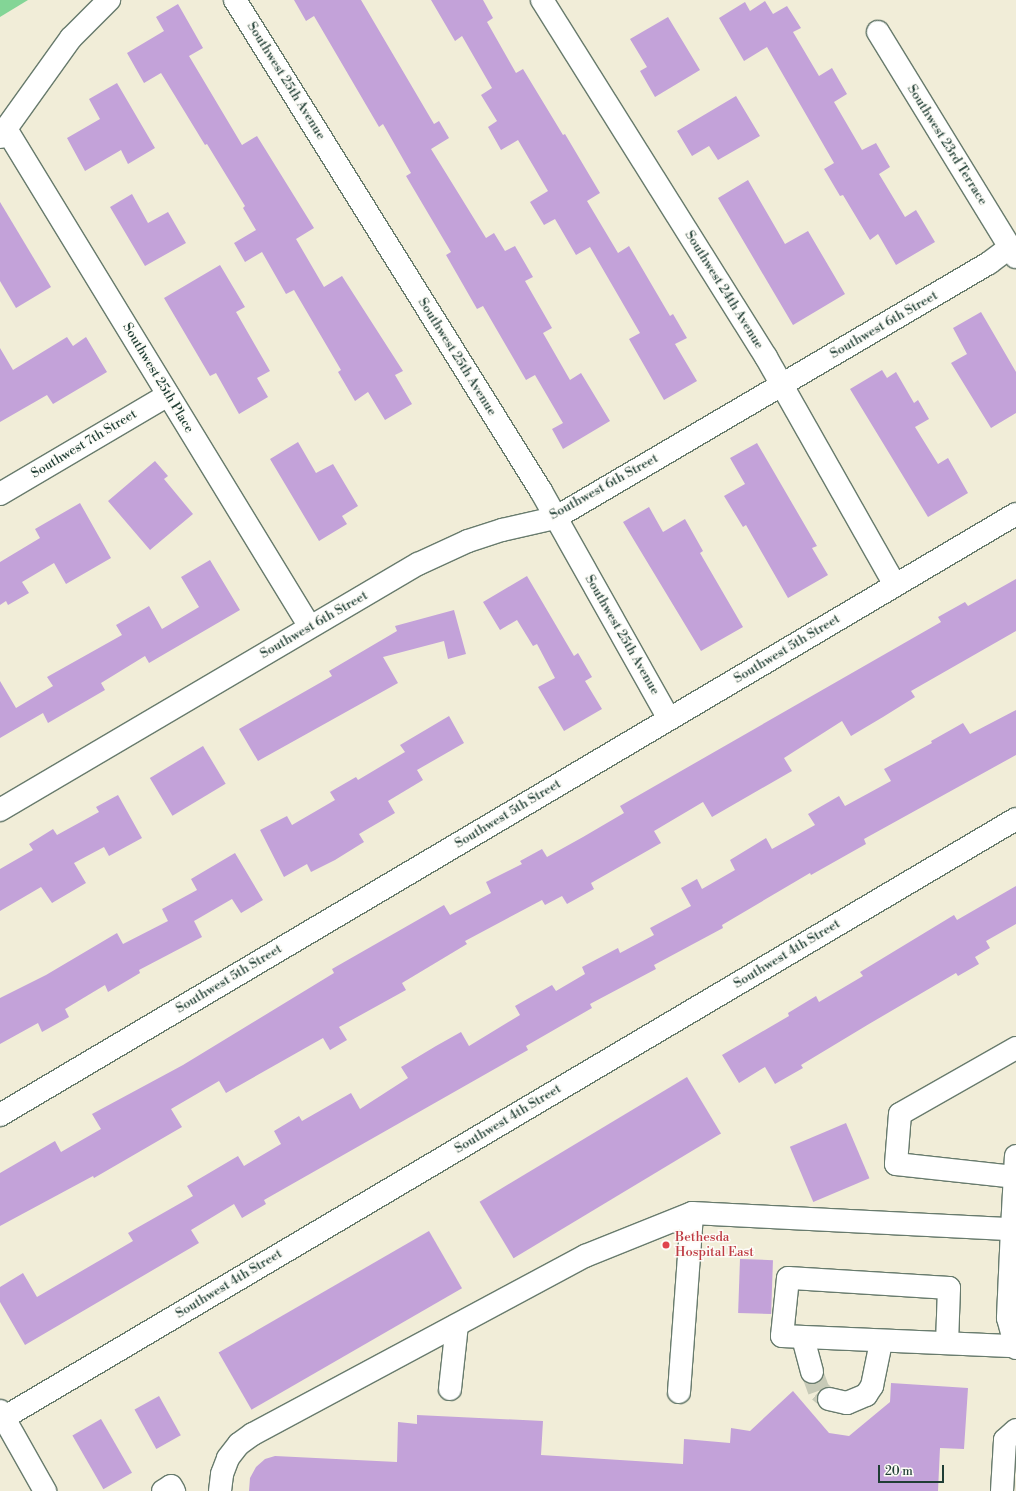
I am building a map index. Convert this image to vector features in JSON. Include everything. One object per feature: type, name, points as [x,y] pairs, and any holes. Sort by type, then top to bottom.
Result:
[{"type":"street","points":[[3,133],[70,38],[108,0]]},
{"type":"street","name":"Southwest 25th Avenue","points":[[235,0],[556,518],[669,719]]},
{"type":"street","name":"Southwest 24th Avenue","points":[[542,0],[782,385],[895,585]]},
{"type":"street","name":"Southwest 23rd Terrace","points":[[878,32],[1013,252]]},
{"type":"street","name":"Southwest 25th Place","points":[[3,133],[168,394],[310,627]]},
{"type":"street","name":"Southwest 6th Street","points":[[0,810],[418,564],[468,541],[502,530],[556,518],[989,263],[1013,252]]},
{"type":"street","name":"Southwest 7th Street","points":[[0,494],[168,394]]},
{"type":"street","name":"Southwest 5th Street","points":[[0,1115],[1016,514]]},
{"type":"street","name":"Southwest 4th Street","points":[[1,1416],[1016,819]]},
{"type":"street","points":[[947,1343],[949,1288],[788,1278],[782,1336],[880,1342],[947,1343],[1016,1347],[1008,1318],[1016,1170],[896,1164],[900,1114],[1016,1048]]},
{"type":"street","points":[[220,1491],[222,1474],[228,1458],[239,1444],[253,1434],[585,1256],[692,1213],[1014,1229]]},
{"type":"street","points":[[679,1392],[692,1213]]},
{"type":"street","points":[[450,1389],[457,1325]]},
{"type":"street","points":[[803,1338],[812,1372]]},
{"type":"street","points":[[829,1399],[847,1403],[866,1394],[872,1386],[880,1342]]},
{"type":"street","points":[[1,1416],[45,1491]]},
{"type":"street","points":[[1002,1491],[1005,1440],[1016,1430]]},
{"type":"street","points":[[164,1491],[171,1486],[174,1491]]},
{"type":"green space","points":[[0,0],[28,0],[0,17]]},
{"type":"building","points":[[294,0],[361,0],[434,124],[439,121],[449,138],[431,149],[486,238],[494,233],[505,251],[515,246],[533,277],[525,281],[552,328],[543,333],[570,380],[581,373],[610,421],[563,449],[552,429],[563,423],[535,375],[526,380],[483,306],[477,309],[446,255],[451,252],[406,176],[411,173],[383,124],[379,127],[314,16],[306,21]]},
{"type":"building","points":[[431,0],[483,0],[493,18],[487,22],[516,73],[523,69],[563,135],[565,134],[600,193],[587,201],[618,253],[629,246],[670,316],[673,314],[687,338],[675,344],[697,381],[664,400],[629,339],[640,333],[590,247],[576,255],[555,219],[544,225],[530,202],[548,191],[518,140],[501,150],[488,127],[497,121],[481,95],[492,88],[462,36],[455,41]]},
{"type":"building","points":[[765,1],[773,14],[787,6],[801,28],[793,32],[819,76],[832,68],[847,94],[834,102],[862,150],[876,143],[890,167],[879,174],[905,217],[916,210],[935,242],[896,265],[878,234],[870,240],[843,195],[840,196],[824,169],[834,163],[767,47],[744,61],[719,18],[745,2],[750,11]]},
{"type":"building","points":[[178,4],[203,48],[189,56],[242,145],[257,136],[314,228],[296,239],[324,287],[342,276],[403,371],[395,375],[412,404],[385,420],[368,392],[355,401],[338,372],[341,370],[294,290],[286,294],[262,252],[245,262],[234,243],[256,230],[243,208],[245,206],[207,144],[205,145],[161,73],[144,83],[127,53],[164,31],[156,17]]},
{"type":"building","points":[[668,17],[700,70],[655,97],[640,71],[647,67],[630,39]]},
{"type":"building","points":[[117,83],[155,148],[128,164],[121,150],[85,171],[67,138],[100,119],[89,99]]},
{"type":"building","points":[[736,96],[760,136],[718,160],[709,146],[692,156],[677,131]]},
{"type":"building","points":[[748,180],[785,244],[808,231],[845,294],[793,325],[718,198]]},
{"type":"building","points":[[132,194],[148,223],[168,212],[186,243],[145,266],[110,207]]},
{"type":"building","points":[[0,202],[51,287],[16,308],[0,281]]},
{"type":"building","points":[[220,265],[245,307],[236,312],[270,371],[257,378],[268,397],[239,414],[216,373],[210,376],[164,298]]},
{"type":"building","points":[[981,312],[1016,372],[1016,413],[991,428],[951,363],[967,354],[953,328]]},
{"type":"building","points":[[67,337],[73,346],[86,337],[107,372],[53,404],[47,395],[0,422],[0,348],[13,370]]},
{"type":"building","points":[[882,370],[887,378],[896,372],[914,403],[918,400],[929,419],[915,427],[938,464],[948,458],[968,493],[928,517],[850,389]]},
{"type":"building","points":[[298,442],[316,473],[333,464],[358,506],[342,516],[347,524],[319,541],[270,459]]},
{"type":"building","points":[[757,443],[817,546],[812,548],[828,575],[788,598],[746,525],[743,527],[724,496],[745,484],[730,458]]},
{"type":"building","points":[[155,461],[168,476],[164,479],[193,514],[150,550],[108,501]]},
{"type":"building","points":[[80,503],[111,558],[66,584],[54,563],[22,582],[29,593],[8,605],[6,601],[0,605],[0,562],[40,538],[35,529]]},
{"type":"building","points":[[649,507],[663,532],[685,519],[703,551],[700,553],[743,627],[701,651],[623,522]]},
{"type":"building","points":[[210,560],[240,610],[149,663],[145,656],[101,683],[105,690],[48,723],[43,713],[0,738],[0,681],[16,708],[53,686],[47,677],[122,635],[116,625],[149,606],[162,629],[199,607],[181,577]]},
{"type":"building","points":[[527,576],[574,656],[578,653],[592,677],[585,681],[602,709],[564,731],[538,687],[555,678],[537,644],[533,646],[517,620],[500,630],[483,602]]},
{"type":"building","points":[[1016,579],[1016,631],[911,691],[915,697],[851,736],[842,721],[784,758],[792,771],[712,817],[703,802],[654,831],[661,843],[591,883],[594,889],[567,904],[562,896],[545,905],[542,900],[465,941],[467,944],[402,983],[406,990],[339,1027],[347,1040],[330,1050],[323,1038],[226,1093],[219,1081],[171,1109],[182,1127],[94,1178],[93,1176],[0,1226],[0,1173],[55,1141],[61,1152],[101,1129],[92,1114],[183,1065],[334,973],[332,969],[444,905],[450,915],[491,893],[486,882],[522,864],[520,861],[542,849],[547,857],[583,837],[624,813],[620,806],[941,622],[938,617],[965,602],[968,606]]},
{"type":"building","points":[[454,610],[466,654],[448,659],[444,641],[383,657],[398,683],[258,761],[239,729],[332,676],[329,671],[397,631],[395,626]]},
{"type":"building","points":[[1016,710],[1016,755],[864,839],[866,844],[811,875],[810,873],[722,925],[723,928],[654,965],[656,969],[590,1004],[592,1008],[526,1046],[528,1050],[264,1200],[266,1204],[242,1218],[234,1204],[191,1230],[199,1243],[25,1345],[0,1302],[0,1287],[23,1273],[37,1297],[133,1241],[128,1233],[193,1196],[187,1186],[238,1156],[244,1166],[281,1144],[274,1131],[299,1116],[302,1121],[351,1093],[360,1109],[408,1078],[401,1067],[436,1046],[461,1032],[469,1046],[520,1015],[515,1006],[552,985],[556,991],[585,974],[582,967],[618,948],[620,953],[654,935],[650,928],[691,906],[681,888],[697,879],[702,889],[735,870],[730,860],[766,838],[772,849],[815,825],[808,814],[839,796],[845,806],[891,781],[884,769],[932,743],[931,741],[963,723],[970,734]]},
{"type":"building","points":[[449,716],[464,743],[417,770],[423,780],[388,801],[395,813],[359,834],[364,842],[335,860],[311,872],[307,864],[284,877],[260,830],[287,816],[292,825],[335,800],[330,792],[356,777],[358,780],[405,752],[400,745]]},
{"type":"building","points":[[203,746],[226,784],[173,816],[150,778]]},
{"type":"building","points":[[118,795],[142,838],[109,856],[104,847],[74,863],[86,883],[52,903],[41,887],[0,911],[0,869],[33,850],[29,844],[53,829],[57,835],[99,812],[96,807]]},
{"type":"building","points":[[235,853],[263,900],[241,913],[232,899],[194,921],[202,937],[139,970],[140,973],[108,992],[105,985],[65,1009],[69,1017],[42,1032],[38,1023],[0,1044],[0,998],[46,975],[117,933],[123,944],[168,921],[162,909],[197,890],[191,879]]},
{"type":"building","points":[[1016,886],[1016,924],[986,941],[990,948],[975,957],[979,964],[958,976],[956,973],[869,1024],[801,1065],[803,1068],[775,1084],[765,1067],[739,1083],[722,1055],[789,1016],[788,1013],[816,996],[819,1002],[863,976],[860,972],[954,915],[957,920]]},
{"type":"building","points":[[687,1077],[721,1134],[514,1258],[480,1202]]},
{"type":"building","points":[[846,1123],[869,1178],[813,1202],[790,1147]]},
{"type":"building","points":[[429,1231],[462,1288],[252,1410],[219,1352]]},
{"type":"building","points":[[740,1259],[773,1260],[771,1314],[738,1313]]},
{"type":"building","points":[[891,1383],[968,1388],[964,1449],[940,1448],[938,1491],[249,1491],[250,1478],[256,1467],[265,1459],[275,1456],[397,1462],[398,1422],[417,1424],[417,1415],[543,1421],[541,1455],[683,1464],[684,1439],[730,1443],[731,1428],[750,1431],[793,1391],[829,1433],[849,1436],[890,1402]]},
{"type":"building","points":[[159,1396],[181,1435],[156,1449],[135,1410]]},
{"type":"building","points":[[101,1419],[132,1473],[103,1489],[72,1436]]},
{"type":"tunnel","points":[[812,1372],[819,1391],[829,1399]]},
{"type":"place","name":"Bethesda Hospital East","points":[[666,1245]]}]
